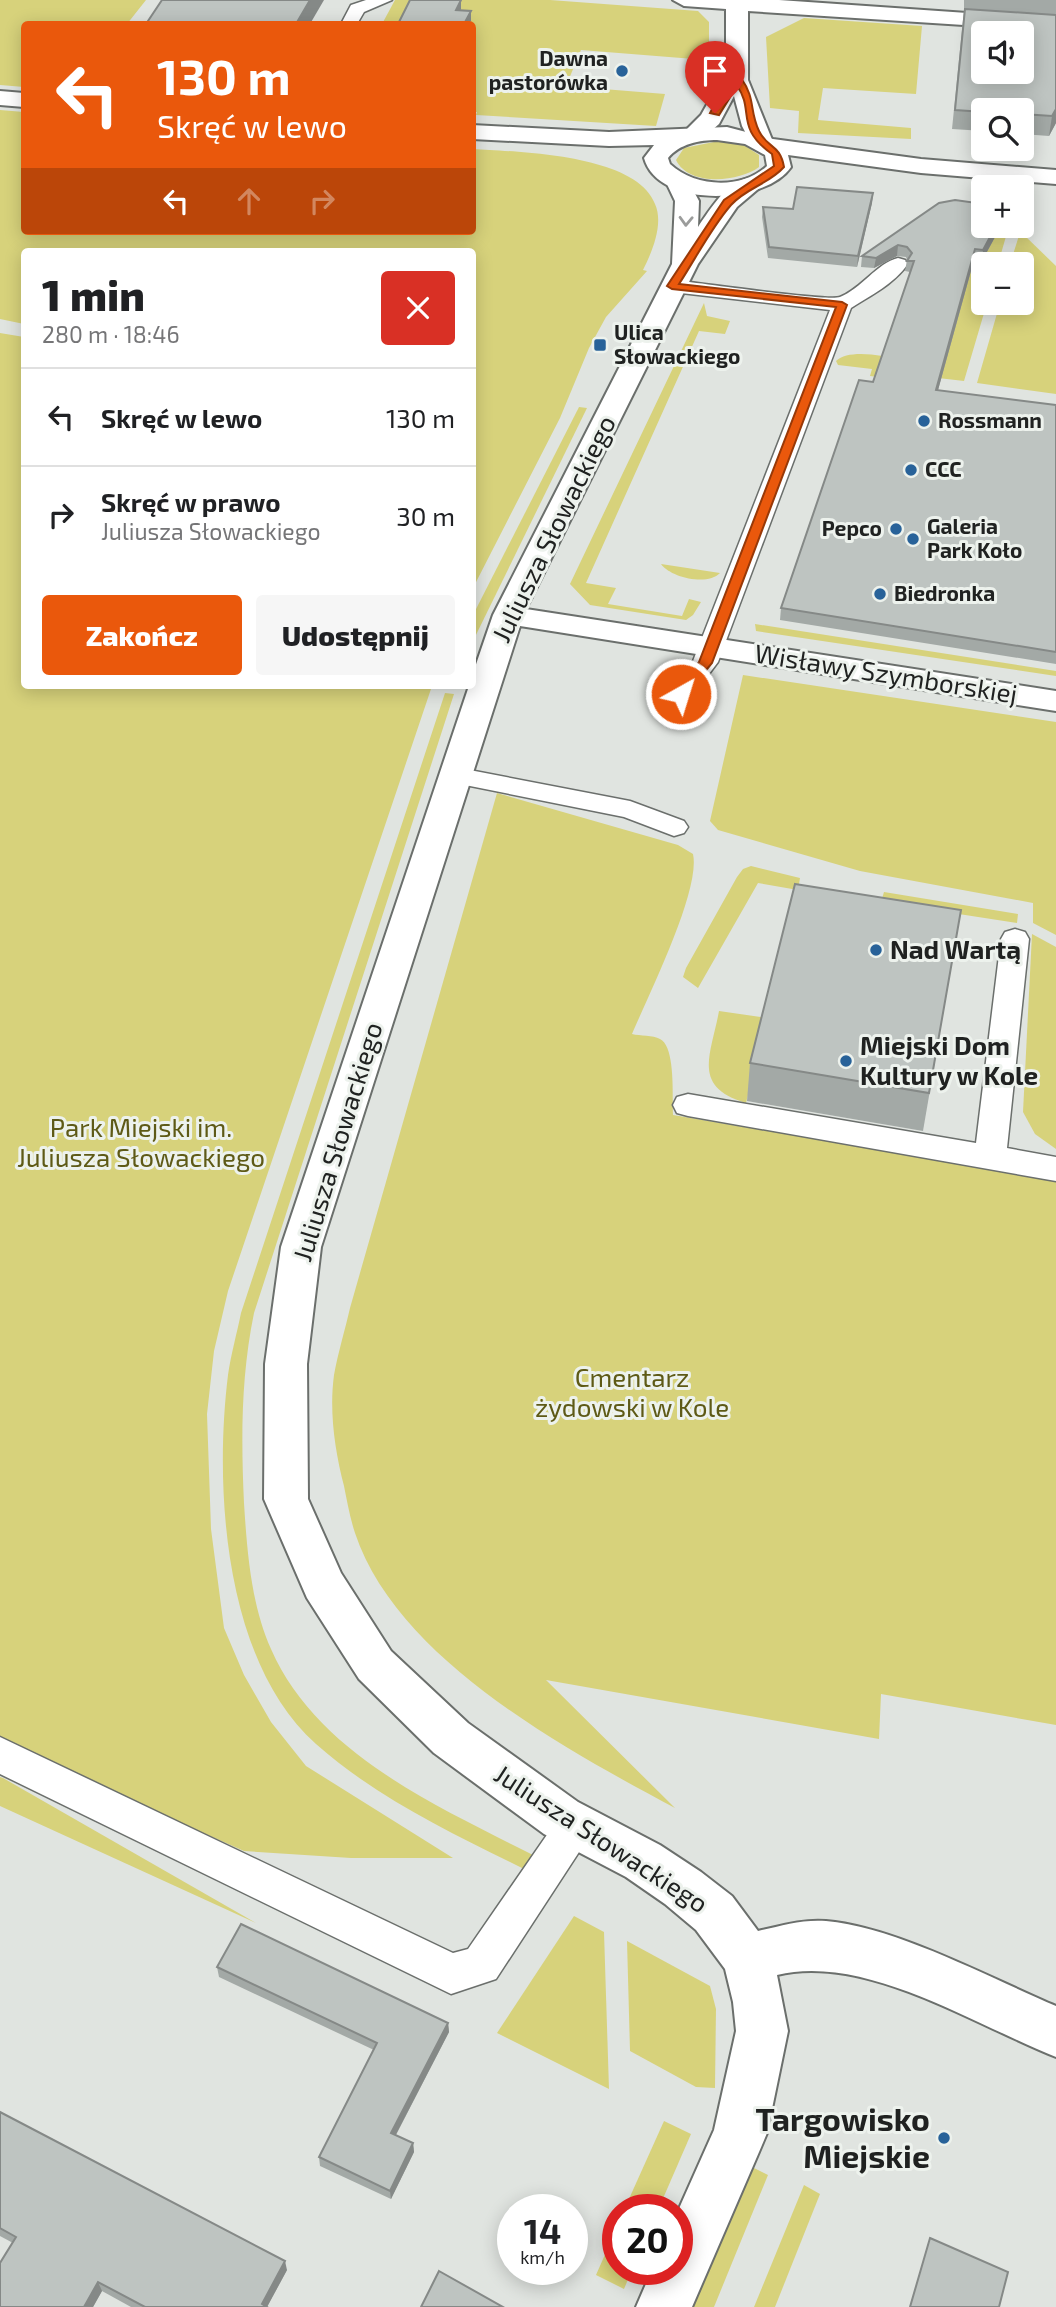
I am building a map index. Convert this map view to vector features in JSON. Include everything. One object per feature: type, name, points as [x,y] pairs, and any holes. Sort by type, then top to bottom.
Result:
[{"type":"street","points":[[684,0],[1056,25]]},
{"type":"street","points":[[728,2],[737,80],[747,94],[750,121],[765,144],[780,160],[779,167],[759,182]]},
{"type":"street","points":[[670,175],[657,161],[659,152],[689,136],[711,119],[725,92],[737,80]]},
{"type":"street","points":[[0,98],[21,100]]},
{"type":"street","points":[[476,133],[609,139],[730,134],[765,144],[921,166],[1056,177]]},
{"type":"street","points":[[476,134],[602,152],[714,188],[840,170],[921,166]]},
{"type":"street","name":"Juliusza Słowackiego","points":[[670,175],[687,201],[678,275]]},
{"type":"street","name":"Juliusza Słowackiego","points":[[747,1958],[714,1913],[683,1888],[643,1861],[561,1818],[451,1738],[375,1665],[323,1584],[286,1499],[286,1364],[301,1247],[508,615],[678,275],[728,202],[759,182]]},
{"type":"street","name":"Wisławy Szymborskiej","points":[[508,615],[1056,701]]},
{"type":"street","points":[[664,2307],[740,2133],[762,2031],[759,2002],[747,1958],[791,1947],[824,1945],[860,1950],[1056,2032]]},
{"type":"lane","points":[[351,21],[357,9],[383,0]]},
{"type":"lane","points":[[681,694],[705,663],[842,305],[881,280],[898,264]]},
{"type":"lane","points":[[678,275],[842,305]]},
{"type":"lane","points":[[454,775],[630,810],[674,827]]},
{"type":"lane","points":[[990,1157],[1015,939]]},
{"type":"lane","points":[[688,1105],[1056,1169]]},
{"type":"lane","points":[[0,1755],[451,1974],[481,1965],[576,1826]]},
{"type":"green space","points":[[0,0],[146,0],[129,21],[21,21],[21,87],[0,85]]},
{"type":"green space","points":[[395,0],[550,0],[698,11],[709,22],[709,81],[688,79],[694,59],[581,50],[566,86],[665,94],[656,126],[476,115],[476,21],[384,21]]},
{"type":"green space","points":[[804,18],[922,26],[916,94],[823,88],[818,120],[911,128],[911,139],[798,133],[799,111],[770,108],[766,37]]},
{"type":"green space","points":[[0,110],[21,112],[21,235],[476,235],[476,149],[545,155],[601,165],[644,187],[657,212],[658,229],[643,270],[647,271],[606,317],[589,348],[560,418],[476,582],[476,248],[21,248],[21,323],[0,319]]},
{"type":"green space","points":[[719,141],[744,145],[759,155],[759,167],[739,176],[703,178],[682,169],[676,160],[684,148]]},
{"type":"green space","points":[[971,237],[1006,238],[1001,252],[971,252],[971,315],[983,315],[964,381],[921,376],[919,382],[870,376],[872,369],[838,365],[836,361],[857,354],[904,360],[943,370],[970,273],[915,265]]},
{"type":"green space","points":[[1018,238],[1027,238],[1056,266],[1056,394],[977,383],[997,315],[1034,315],[1034,252],[1014,252]]},
{"type":"green space","points":[[704,303],[707,316],[730,321],[725,334],[699,331],[586,583],[616,588],[608,604],[682,616],[689,599],[701,602],[693,615],[686,620],[590,605],[570,584]]},
{"type":"green space","name":"Park Miejski im. Juliusza Słowackiego","points":[[0,333],[21,336],[21,689],[431,689],[228,1291],[214,1351],[207,1414],[211,1529],[224,1628],[244,1675],[271,1722],[306,1766],[453,1858],[351,1858],[244,1851],[0,1743]]},
{"type":"green space","points":[[579,407],[587,408],[476,635],[476,609]]},
{"type":"green space","points":[[661,564],[720,573],[707,579],[690,579],[673,573]]},
{"type":"green space","points":[[755,624],[1056,671],[1056,676],[756,631]]},
{"type":"green space","points":[[743,675],[1056,722],[1056,935],[1033,923],[1033,903],[860,871],[718,830],[710,821]]},
{"type":"green space","points":[[445,693],[454,694],[254,1313],[243,1408],[245,1521],[251,1577],[264,1632],[292,1686],[318,1719],[383,1773],[458,1817],[533,1855],[524,1869],[389,1798],[316,1744],[285,1709],[261,1668],[244,1621],[232,1571],[225,1520],[224,1420],[228,1375],[241,1313]]},
{"type":"green space","name":"Cmentarz żydowski w Kole","points":[[497,793],[678,845],[693,854],[689,892],[681,917],[632,1034],[657,1038],[665,1044],[671,1062],[673,1115],[1056,1180],[1056,1725],[881,1694],[879,1739],[546,1680],[675,1808],[584,1758],[489,1696],[446,1660],[407,1621],[376,1579],[355,1533],[338,1459],[333,1417],[334,1375],[350,1308]]},
{"type":"green space","points":[[751,866],[800,878],[798,890],[758,883],[698,988],[683,977],[686,968],[737,877],[743,869]]},
{"type":"green space","points":[[884,892],[1018,914],[1017,923],[881,902]]},
{"type":"green space","points":[[1032,934],[1056,947],[1056,1149],[1035,1134],[1023,1112]]},
{"type":"green space","points":[[719,1011],[767,1018],[746,1103],[717,1088],[711,1078],[710,1055]]},
{"type":"green space","points":[[0,1777],[3,1778],[256,1923],[0,1806]]},
{"type":"green space","points":[[574,1916],[604,1932],[609,2089],[497,2033]]},
{"type":"green space","points":[[627,1941],[710,1986],[716,2009],[715,2088],[696,2087],[630,2051]]},
{"type":"green space","points":[[664,2121],[691,2134],[665,2194],[631,2194]]},
{"type":"green space","points":[[750,2166],[768,2175],[714,2307],[692,2307]]},
{"type":"green space","points":[[804,2185],[820,2194],[775,2307],[754,2307]]},
{"type":"green space","points":[[602,2261],[602,2278],[596,2275]]},
{"type":"building","points":[[162,0],[310,0],[298,21],[148,21]]},
{"type":"building","points":[[410,0],[461,0],[456,10],[471,11],[466,21],[400,21]]},
{"type":"building","points":[[965,9],[1056,15],[1056,109],[1052,116],[1034,115],[1034,98],[971,98],[971,111],[955,110]]},
{"type":"building","points":[[797,187],[873,193],[858,256],[769,247],[763,207],[793,209]]},
{"type":"building","name":"Galeria Park Koło","points":[[955,200],[971,202],[971,238],[990,238],[983,250],[975,249],[971,252],[971,263],[936,390],[1056,405],[1056,652],[781,608],[859,380],[873,382],[914,261],[907,261],[912,253],[907,247],[898,245],[876,258],[862,256],[939,203]]},
{"type":"building","name":"Miejski Dom Kultury w Kole","points":[[795,884],[961,910],[929,1093],[750,1063]]},
{"type":"building","points":[[241,1924],[448,2023],[391,2133],[413,2143],[390,2191],[319,2157],[377,2043],[217,1967]]},
{"type":"building","points":[[0,2112],[285,2261],[262,2304],[267,2307],[145,2307],[98,2282],[84,2307],[0,2307],[0,2263],[16,2237],[0,2228]]},
{"type":"building","points":[[930,2238],[1008,2272],[999,2307],[910,2307]]},
{"type":"building","points":[[439,2271],[503,2307],[421,2307]]},
{"type":"place","name":"Dawna pastorówka","points":[[622,71]]},
{"type":"place","name":"Ulica Słowackiego","points":[[600,345]]},
{"type":"place","name":"Rossmann","points":[[924,421]]},
{"type":"place","name":"CCC","points":[[911,470]]},
{"type":"place","name":"Pepco","points":[[896,529]]},
{"type":"place","name":"Galeria Park Koło","points":[[913,539]]},
{"type":"place","name":"Biedronka","points":[[880,594]]},
{"type":"place","name":"Nad Wartą","points":[[876,950]]},
{"type":"place","name":"Miejski Dom Kultury w Kole","points":[[846,1061]]},
{"type":"place","name":"Targowisko Miejskie","points":[[944,2138]]},
{"type":"route","points":[[681,694],[705,663],[842,305],[672,286],[728,202],[752,184],[766,179],[779,167],[780,160],[776,153],[761,142],[754,132],[747,94],[737,80],[725,92],[715,113]]}]
